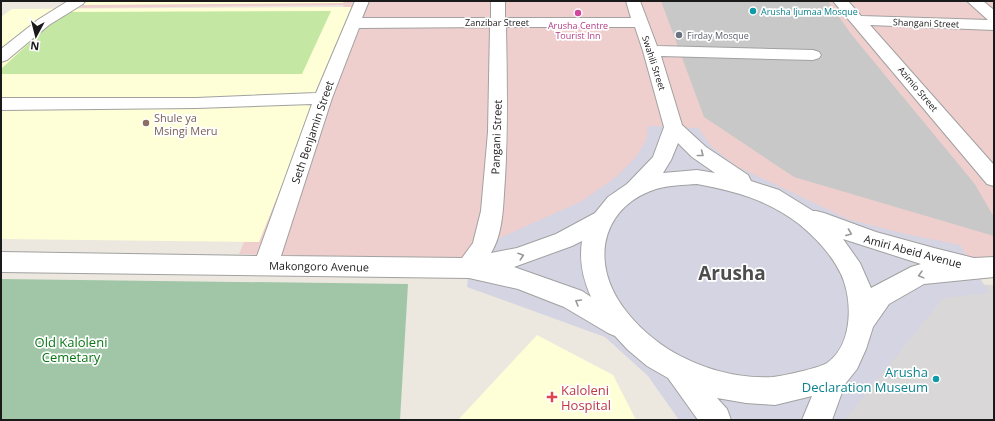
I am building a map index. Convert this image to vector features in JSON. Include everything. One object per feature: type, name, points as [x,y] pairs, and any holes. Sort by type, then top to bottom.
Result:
[{"type":"street","points":[[1,57],[44,22],[78,1]]},
{"type":"street","name":"Seth Benjamin Street","points":[[266,265],[323,98],[362,1]]},
{"type":"street","name":"Pangani Street","points":[[469,268],[484,245],[492,211],[498,132],[498,1]]},
{"type":"street","name":"Swahili Street","points":[[632,1],[651,51],[673,126],[668,150],[654,171],[632,190]]},
{"type":"street","name":"Azimio Street","points":[[840,1],[904,72],[994,179]]},
{"type":"street","points":[[974,1],[994,18]]},
{"type":"street","name":"Shangani Street","points":[[857,20],[994,26]]},
{"type":"street","name":"Zanzibar Street","points":[[353,23],[640,22]]},
{"type":"street","points":[[651,51],[813,56]]},
{"type":"street","points":[[1,104],[196,103],[323,98]]},
{"type":"street","name":"Swahili Street","points":[[673,126],[699,152],[731,175],[771,196]]},
{"type":"street","points":[[817,420],[834,374],[852,354],[863,320],[860,290],[847,261],[827,235],[800,213],[771,196],[734,183],[697,177],[662,180],[632,190],[614,203],[601,219],[593,242],[593,269],[603,299],[623,328],[648,351],[678,370],[727,388],[778,391],[834,374]]},
{"type":"street","name":"Amiri Abeid Avenue","points":[[800,213],[857,236],[909,252],[984,267]]},
{"type":"street","points":[[469,268],[519,257],[564,240],[601,219]]},
{"type":"street","name":"Makongoro Avenue","points":[[1,262],[469,268],[521,279],[573,298],[623,328]]},
{"type":"street","name":"Amiri Abeid Avenue","points":[[863,320],[880,296],[920,274],[984,267]]},
{"type":"street","points":[[678,370],[716,420]]},
{"type":"shaded area","points":[[88,1],[994,1],[994,257],[464,262],[239,254],[344,5],[80,8]]},
{"type":"shaded area","points":[[88,1],[344,1],[343,3],[82,5]]},
{"type":"shaded area","name":"Arusha Ijumaa Mosque","points":[[661,1],[828,1],[851,34],[974,183],[994,217],[994,236],[794,177],[704,117]]},
{"type":"shaded area","points":[[354,7],[259,242],[1,239],[1,17],[12,9]]},
{"type":"shaded area","points":[[648,126],[698,128],[712,147],[736,166],[848,219],[901,233],[960,245],[989,293],[943,298],[845,420],[679,420],[648,376],[605,337],[467,287],[469,268],[484,245],[582,201],[616,177],[636,157],[646,140]]},
{"type":"shaded area","name":"Arusha Declaration Museum","points":[[926,283],[994,285],[994,420],[798,420]]},
{"type":"shaded area","name":"Kaloleni Hospital","points":[[537,335],[613,375],[636,420],[458,420]]},
{"type":"green space","points":[[331,11],[302,74],[1,74],[1,69],[63,12]]},
{"type":"green space","name":"Old Kaloleni Cemetary","points":[[1,279],[408,284],[400,420],[1,420]]},
{"type":"place","name":"Arusha Ijumaa Mosque","points":[[753,11]]},
{"type":"place","name":"Arusha Centre Tourist Inn","points":[[578,13]]},
{"type":"place","name":"Firday Mosque","points":[[679,35]]},
{"type":"place","name":"Shule ya Msingi Meru","points":[[146,123]]},
{"type":"place","name":"Arusha Declaration Museum","points":[[936,379]]},
{"type":"place","name":"Kaloleni Hospital","points":[[552,397]]},
{"type":"district","name":"Arusha","points":[[732,273]]}]
